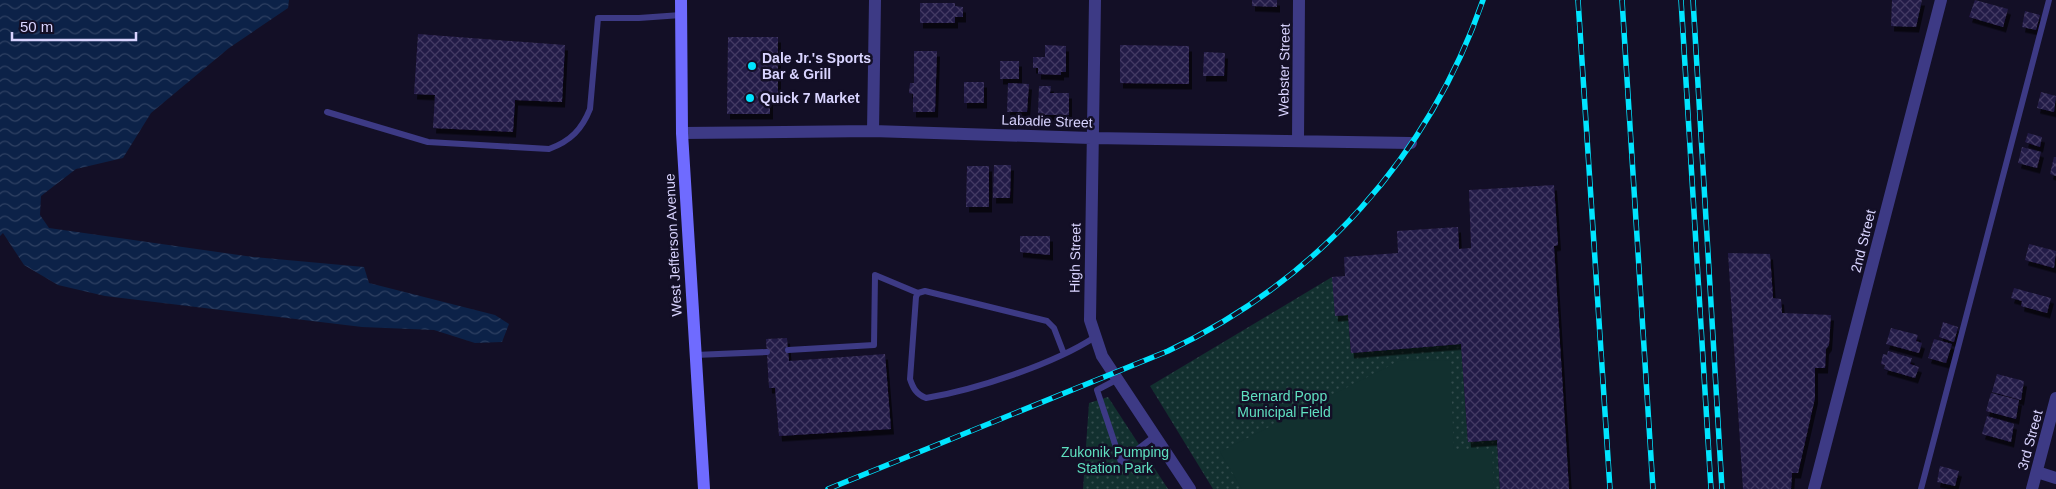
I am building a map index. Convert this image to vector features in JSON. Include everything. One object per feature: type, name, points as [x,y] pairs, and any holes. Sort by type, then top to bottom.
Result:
[{"type":"main road","name":"West Jefferson Avenue","points":[[681,0],[682,133],[704,489]]},
{"type":"street","points":[[873,131],[876,0]]},
{"type":"street","name":"High Street","points":[[1095,0],[1089,307],[1095,337],[1102,356],[1190,489]]},
{"type":"street","name":"Webster Street","points":[[1298,140],[1299,0]]},
{"type":"street","name":"2nd Street","points":[[1814,489],[1941,0]]},
{"type":"street","name":"Labadie Street","points":[[682,133],[873,131],[1091,138],[1411,143]]},
{"type":"street","name":"3rd Street","points":[[2032,489],[2056,398]]},
{"type":"street","points":[[2037,472],[2056,478]]},
{"type":"lane","points":[[1921,489],[2049,0]]},
{"type":"lane","points":[[327,112],[428,142],[549,149],[562,145],[574,136],[585,122],[590,108],[598,18],[681,15]]},
{"type":"lane","points":[[788,350],[874,345],[875,275],[918,292],[925,291],[1047,321],[1054,328],[1064,354]]},
{"type":"lane","points":[[918,292],[916,297],[910,379],[914,389],[920,396],[926,398],[978,386],[1064,354],[1095,337]]},
{"type":"lane","points":[[695,355],[767,352]]},
{"type":"lane","points":[[1118,379],[1097,390],[1121,462],[1155,436]]},
{"type":"green space","name":"Bernard Popp Municipal Field","points":[[1332,277],[1348,315],[1351,353],[1461,344],[1468,442],[1497,440],[1500,489],[1213,489],[1150,386]]},
{"type":"green space","points":[[1450,360],[1454,450],[1492,449],[1494,489],[1242,489],[1220,452],[1399,361]]},
{"type":"green space","name":"Zukonik Pumping Station Park","points":[[1108,397],[1168,489],[1083,489],[1089,403]]},
{"type":"water","points":[[0,0],[289,0],[288,8],[229,48],[151,113],[123,158],[76,169],[41,196],[40,215],[49,228],[253,257],[364,267],[369,283],[495,315],[509,324],[502,342],[475,343],[434,330],[362,327],[105,296],[58,285],[24,265],[3,233],[0,236]]},
{"type":"building","points":[[1252,0],[1277,0],[1277,7],[1252,6]]},
{"type":"building","points":[[1892,0],[1922,0],[1916,27],[1891,26]]},
{"type":"building","points":[[1975,0],[2008,9],[2003,27],[1969,17]]},
{"type":"building","points":[[920,3],[955,3],[955,6],[963,7],[963,17],[955,17],[955,23],[920,23]]},
{"type":"building","points":[[2025,11],[2040,15],[2036,30],[2022,27]]},
{"type":"building","points":[[418,34],[565,45],[562,102],[515,100],[513,132],[433,128],[435,95],[414,94]]},
{"type":"building","points":[[728,37],[778,37],[778,100],[770,100],[770,114],[727,114]]},
{"type":"building","points":[[1045,45],[1066,46],[1066,72],[1061,72],[1061,75],[1038,74],[1038,68],[1033,68],[1033,57],[1045,57]]},
{"type":"building","points":[[1120,45],[1189,46],[1189,84],[1120,83]]},
{"type":"building","points":[[914,51],[937,51],[935,112],[913,112],[913,94],[909,93],[910,83],[914,83]]},
{"type":"building","points":[[1204,52],[1225,53],[1224,76],[1203,76]]},
{"type":"building","points":[[1000,61],[1019,61],[1019,79],[1000,79]]},
{"type":"building","points":[[964,82],[984,82],[984,103],[964,103]]},
{"type":"building","points":[[1008,83],[1029,84],[1027,112],[1007,112]]},
{"type":"building","points":[[1039,86],[1051,86],[1050,93],[1069,93],[1069,115],[1038,115]]},
{"type":"building","points":[[2041,92],[2056,96],[2054,112],[2037,108]]},
{"type":"building","points":[[2028,133],[2042,137],[2040,147],[2025,142]]},
{"type":"building","points":[[2022,147],[2041,152],[2037,168],[2018,163]]},
{"type":"building","points":[[2054,157],[2056,157],[2056,176],[2050,174]]},
{"type":"building","points":[[994,165],[1011,165],[1010,198],[993,198]]},
{"type":"building","points":[[967,166],[989,166],[989,207],[966,207]]},
{"type":"building","points":[[1554,185],[1558,245],[1554,246],[1569,489],[1500,489],[1497,440],[1468,442],[1461,344],[1351,353],[1348,315],[1335,316],[1332,277],[1345,276],[1344,257],[1398,253],[1397,231],[1458,227],[1459,249],[1471,248],[1469,190]]},
{"type":"building","points":[[1020,236],[1050,236],[1050,255],[1020,252]]},
{"type":"building","points":[[2029,244],[2056,251],[2054,268],[2025,260]]},
{"type":"building","points":[[1728,253],[1770,254],[1773,298],[1781,299],[1782,313],[1831,315],[1825,368],[1815,368],[1815,398],[1798,473],[1792,473],[1791,489],[1743,489]]},
{"type":"building","points":[[2014,288],[2051,298],[2047,313],[2021,306],[2022,301],[2011,298]]},
{"type":"building","points":[[1943,322],[1958,327],[1954,342],[1939,337]]},
{"type":"building","points":[[1891,328],[1918,335],[1916,341],[1922,343],[1919,353],[1886,344]]},
{"type":"building","points":[[787,338],[789,361],[885,354],[891,429],[779,436],[775,388],[769,388],[766,339]]},
{"type":"building","points":[[1934,339],[1952,344],[1946,363],[1928,358]]},
{"type":"building","points":[[1888,351],[1912,358],[1910,364],[1919,367],[1915,378],[1884,369],[1885,365],[1881,364],[1883,354],[1887,355]]},
{"type":"building","points":[[1997,374],[2024,381],[2021,400],[1992,392]]},
{"type":"building","points":[[1991,393],[2019,400],[2016,419],[1986,411]]},
{"type":"building","points":[[1987,416],[2014,424],[2011,442],[1982,434]]},
{"type":"building","points":[[1940,466],[1959,471],[1955,486],[1937,482]]},
{"type":"railway","points":[[828,489],[1168,351],[1222,322],[1272,289],[1319,250],[1361,208],[1399,161],[1432,111],[1460,57],[1483,0]]},
{"type":"railway","points":[[1578,0],[1610,489]]},
{"type":"railway","points":[[1622,0],[1653,489]]},
{"type":"railway","points":[[1681,0],[1711,489]]},
{"type":"railway","points":[[1693,0],[1722,489]]},
{"type":"place","name":"Dale Jr.'s Sports Bar & Grill","points":[[752,66]]},
{"type":"place","name":"Quick 7 Market","points":[[750,98]]}]
